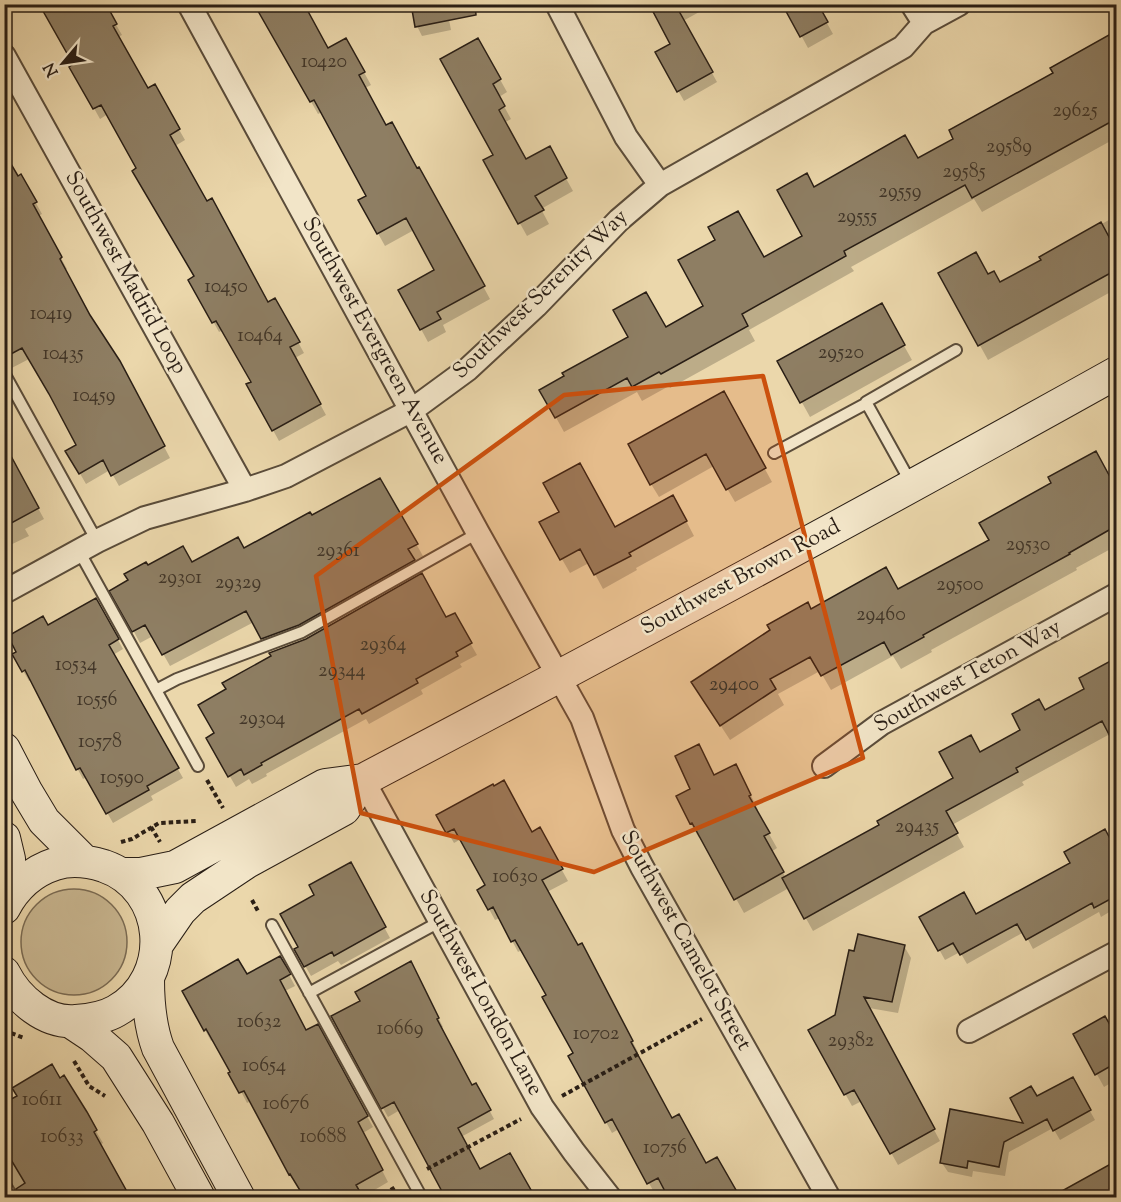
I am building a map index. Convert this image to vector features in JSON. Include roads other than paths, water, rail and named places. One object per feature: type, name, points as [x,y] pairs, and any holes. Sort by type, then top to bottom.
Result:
[{"type":"street","name":"Southwest Evergreen Avenue","points":[[189,4],[478,533],[559,676]]},
{"type":"street","points":[[557,4],[626,137],[660,185]]},
{"type":"street","name":"Southwest Serenity Way","points":[[4,592],[145,518],[286,476],[412,410],[477,361],[536,306],[619,220],[660,185],[903,47],[918,14],[959,4]]},
{"type":"street","name":"Southwest Madrid Loop","points":[[4,57],[245,490]]},
{"type":"street","name":"Southwest Brown Road","points":[[121,874],[141,874],[174,867],[325,785],[363,780],[913,485],[1116,373]]},
{"type":"street","name":"Southwest Teton Way","points":[[824,766],[882,723],[1116,595]]},
{"type":"street","name":"Southwest Camelot Street","points":[[559,676],[582,718],[623,830],[642,867],[829,1197]]},
{"type":"street","points":[[4,749],[44,821],[84,861]]},
{"type":"street","name":"Southwest Brown Road","points":[[158,943],[193,898],[247,862],[344,808],[363,780]]},
{"type":"street","name":"Southwest London Lane","points":[[363,780],[542,1107],[568,1145],[610,1197]]},
{"type":"street","points":[[4,838],[9,859],[7,903]]},
{"type":"street","points":[[7,903],[23,882],[46,867],[71,861],[84,861],[121,874],[135,886],[144,898],[155,924],[158,943],[148,979],[139,992],[116,1011],[89,1020],[71,1022]]},
{"type":"street","points":[[969,1031],[1116,953]]},
{"type":"street","points":[[4,973],[18,995],[18,1009],[71,1022],[104,1045],[122,1066],[158,1123],[199,1197]]},
{"type":"street","points":[[148,979],[147,1001],[158,1048],[239,1197]]},
{"type":"lane","points":[[774,453],[867,403],[956,350]]},
{"type":"lane","points":[[4,373],[156,690],[198,766]]},
{"type":"lane","points":[[867,403],[913,485]]},
{"type":"lane","points":[[156,690],[177,679],[302,632],[478,533]]},
{"type":"lane","points":[[309,993],[441,921]]},
{"type":"lane","points":[[272,926],[423,1197]]},
{"type":"lane","points":[[4,1183],[13,1197]]}]
